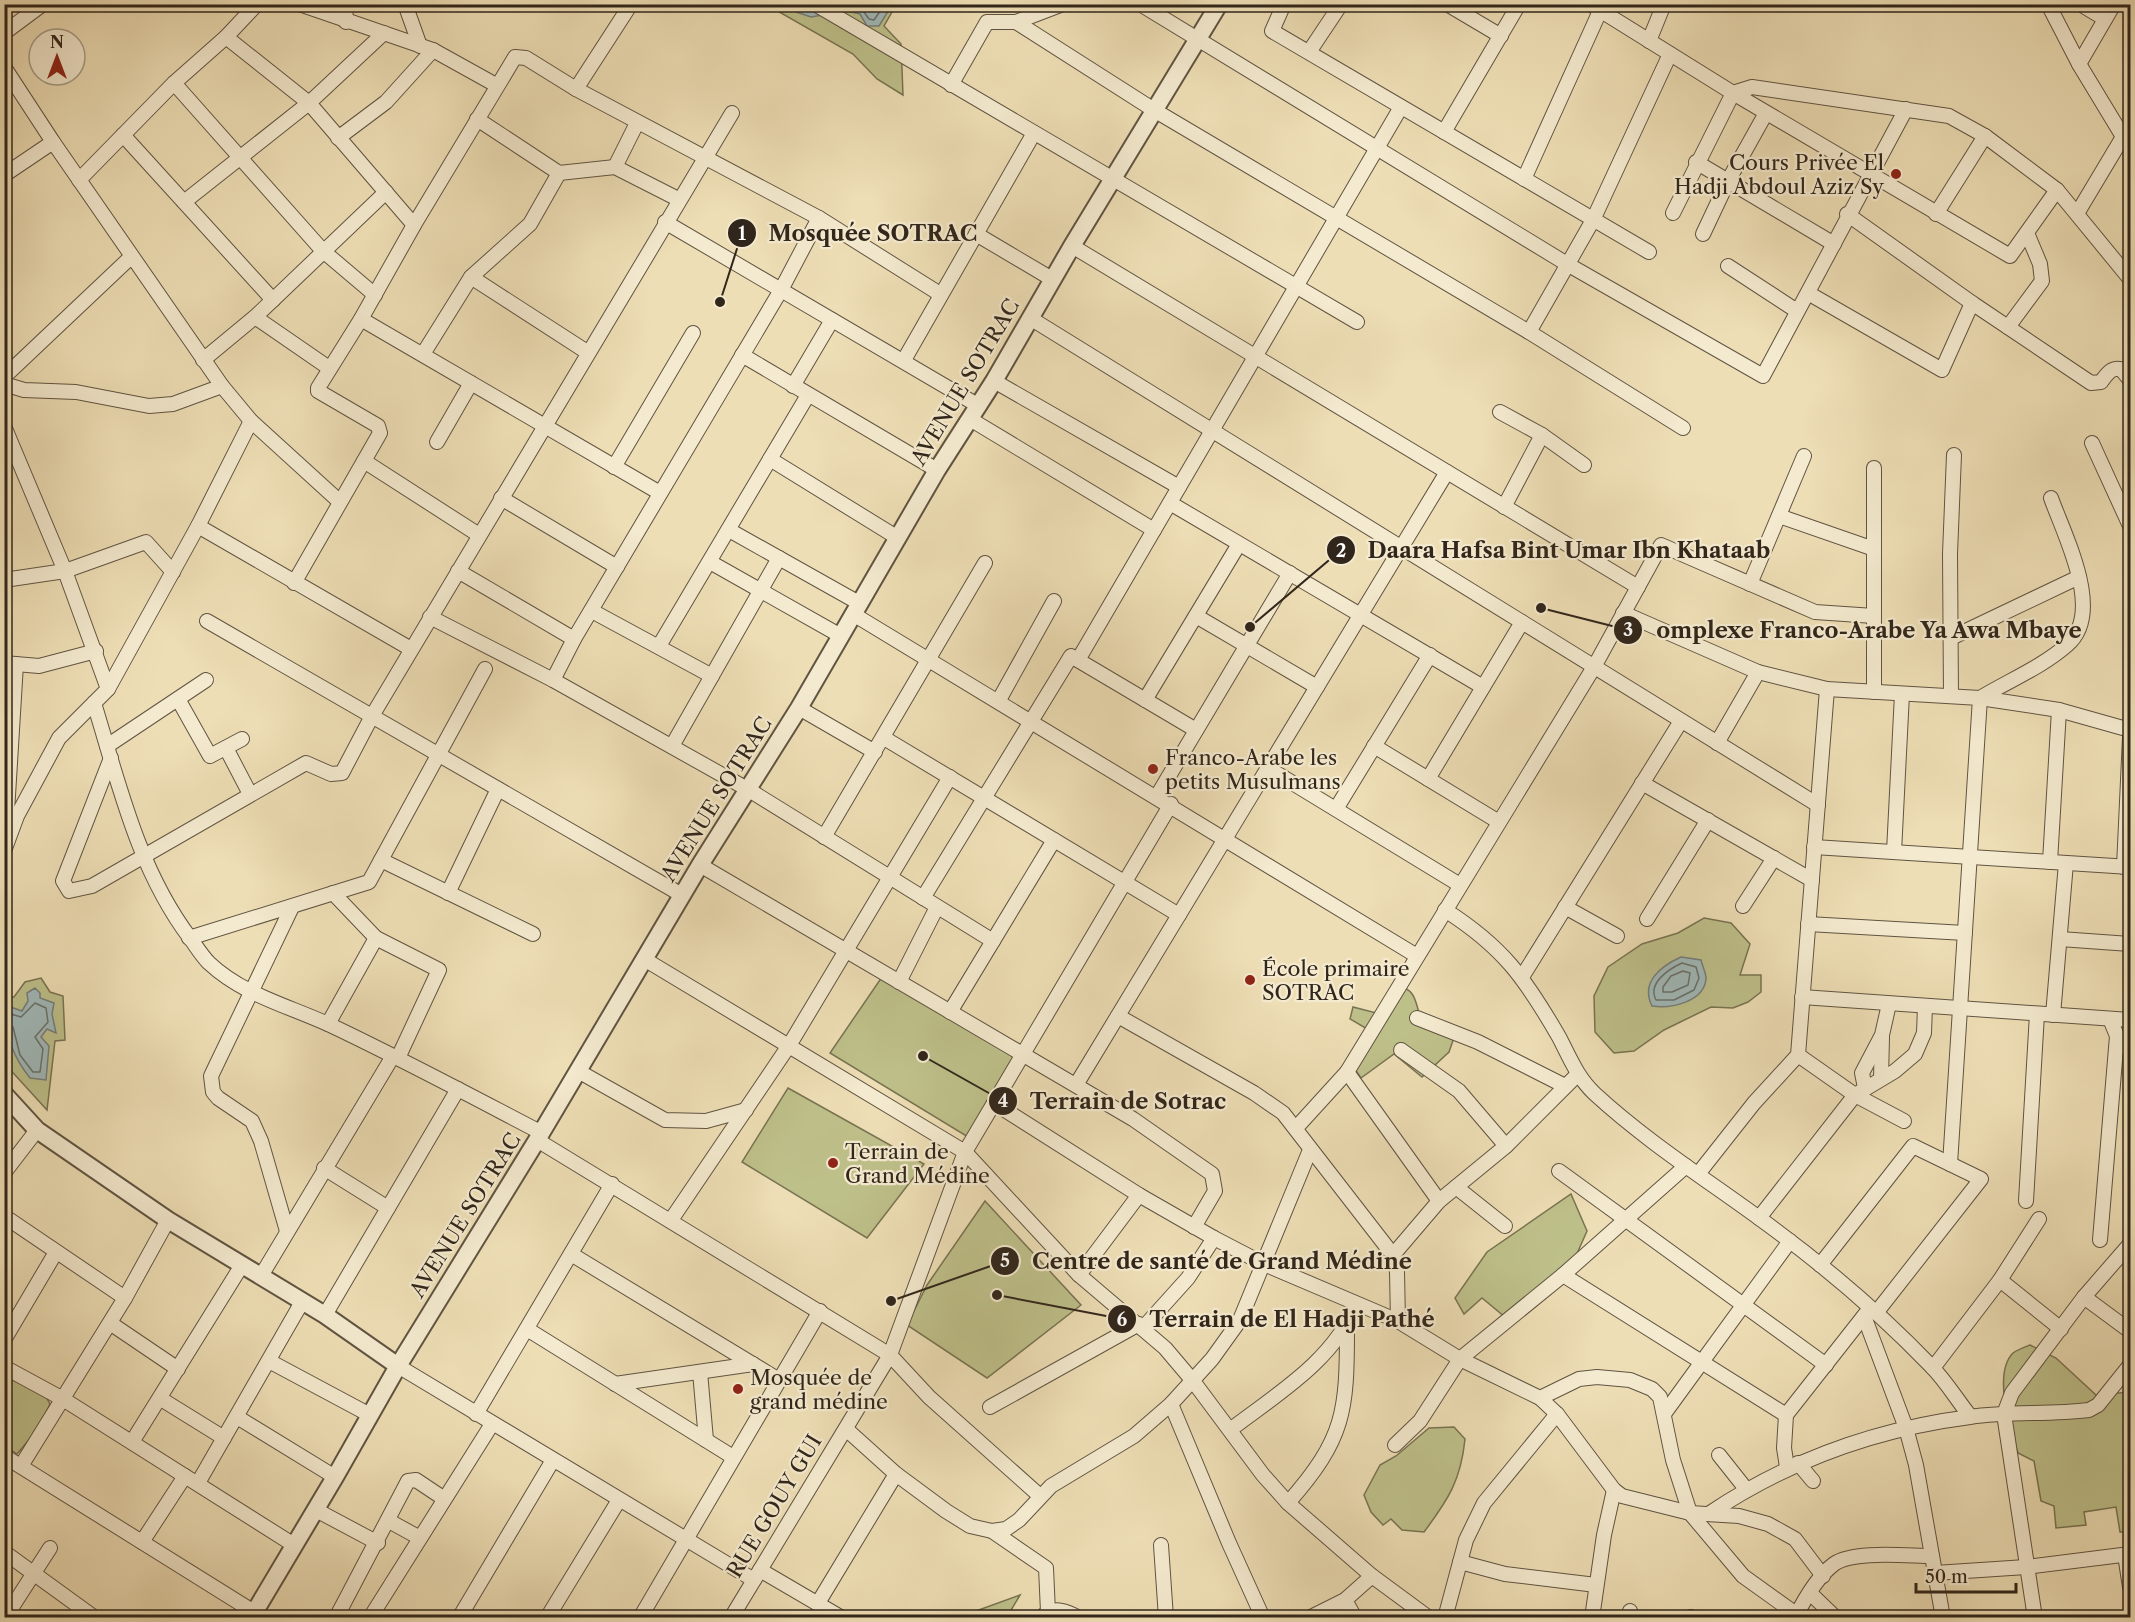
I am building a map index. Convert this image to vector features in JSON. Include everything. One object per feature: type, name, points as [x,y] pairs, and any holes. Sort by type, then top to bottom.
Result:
[{"type":"street","points":[[4,33],[43,4]]},
{"type":"street","points":[[79,180],[174,83],[226,37],[257,4]]},
{"type":"street","points":[[299,4],[427,48],[496,85]]},
{"type":"street","points":[[345,4],[346,22]]},
{"type":"street","points":[[405,4],[427,48]]},
{"type":"street","points":[[576,89],[631,4]]},
{"type":"street","points":[[815,4],[1357,322]]},
{"type":"street","points":[[951,85],[987,22],[1016,22],[1063,4]]},
{"type":"street","points":[[1140,4],[1567,264],[1762,376],[1834,244],[1847,214],[1906,109]]},
{"type":"street","name":"AVENUE SOTRAC","points":[[252,1615],[398,1366],[539,1136],[682,895],[799,708],[938,470],[994,381],[1052,279],[1219,4]]},
{"type":"street","points":[[1284,4],[1272,31],[1649,252]]},
{"type":"street","points":[[1309,52],[1341,4]]},
{"type":"street","points":[[1447,4],[1501,36]]},
{"type":"street","points":[[1444,132],[1519,4]]},
{"type":"street","points":[[1649,41],[1664,4]]},
{"type":"street","points":[[2048,4],[2079,64],[2126,130],[2078,213]]},
{"type":"street","points":[[2080,4],[2105,19]]},
{"type":"street","points":[[2079,64],[2114,4]]},
{"type":"street","points":[[1524,178],[1595,8],[1766,113],[2010,256],[2057,190]]},
{"type":"street","points":[[1016,22],[1154,110],[1528,332],[1683,428]]},
{"type":"street","points":[[184,202],[309,103],[384,33]]},
{"type":"street","points":[[226,37],[309,103],[414,225]]},
{"type":"street","points":[[338,138],[386,102],[427,48]]},
{"type":"street","points":[[1528,332],[1593,220],[1670,54]]},
{"type":"street","points":[[294,583],[380,429],[317,390],[514,57],[526,58],[638,123],[819,218],[940,294]]},
{"type":"street","points":[[4,67],[131,257],[222,386],[251,421],[340,502]]},
{"type":"street","points":[[174,83],[324,251],[375,295]]},
{"type":"street","points":[[1673,213],[1696,162],[1733,93],[1752,87],[1906,109],[1949,116],[1985,136],[2057,190],[2130,279]]},
{"type":"street","points":[[1078,660],[1401,106]]},
{"type":"street","points":[[206,680],[109,752],[63,881],[69,891],[92,886],[306,763],[331,774],[342,773],[411,649],[732,112]]},
{"type":"street","points":[[1703,234],[1728,181],[1766,113]]},
{"type":"street","points":[[477,119],[560,172],[615,167],[678,199]]},
{"type":"street","points":[[615,167],[638,123]]},
{"type":"street","points":[[904,360],[1034,133]]},
{"type":"street","points":[[123,135],[273,300]]},
{"type":"street","points":[[1936,214],[1985,136]]},
{"type":"street","points":[[4,175],[53,142]]},
{"type":"street","points":[[1696,162],[1834,244]]},
{"type":"street","points":[[423,354],[471,277],[530,224],[560,172]]},
{"type":"street","points":[[203,360],[255,317],[386,192]]},
{"type":"street","points":[[1847,214],[1972,303],[2091,383],[2101,382],[2108,372],[2116,368],[2121,369],[2130,380]]},
{"type":"street","points":[[553,680],[574,639],[781,290],[819,218]]},
{"type":"street","points":[[665,222],[904,360],[974,412],[1154,530]]},
{"type":"street","points":[[2008,327],[2042,281],[2040,264],[2027,233]]},
{"type":"street","points":[[976,234],[1052,279]]},
{"type":"street","points":[[1072,246],[1638,587]]},
{"type":"street","points":[[4,376],[131,257]]},
{"type":"street","points":[[1728,266],[1797,311]]},
{"type":"street","points":[[471,277],[587,352]]},
{"type":"street","points":[[1808,293],[1942,370],[1972,303]]},
{"type":"street","points":[[255,317],[329,368]]},
{"type":"street","points":[[1030,318],[1818,806]]},
{"type":"street","points":[[361,319],[660,494]]},
{"type":"street","points":[[793,386],[832,320]]},
{"type":"street","points":[[614,466],[693,333]]},
{"type":"street","points":[[742,355],[938,470]]},
{"type":"street","points":[[994,381],[1179,487]]},
{"type":"street","points":[[436,442],[471,383]]},
{"type":"street","points":[[4,384],[24,390],[76,392],[149,406],[173,404],[222,386]]},
{"type":"street","points":[[659,646],[808,395]]},
{"type":"street","points":[[1500,412],[1542,435],[1584,465]]},
{"type":"street","points":[[9,814],[59,738],[108,689],[198,526],[251,421]]},
{"type":"street","points":[[4,426],[65,570],[108,689]]},
{"type":"street","points":[[1504,507],[1542,435]]},
{"type":"street","points":[[2092,443],[2130,526]]},
{"type":"street","points":[[1951,696],[1950,554],[1954,455]]},
{"type":"street","points":[[1750,584],[1804,456]]},
{"type":"street","points":[[770,459],[898,538]]},
{"type":"street","points":[[364,461],[479,535]]},
{"type":"street","points":[[1874,468],[1874,692]]},
{"type":"street","points":[[1076,1085],[1447,472]]},
{"type":"street","points":[[501,498],[617,567]]},
{"type":"street","points":[[1980,698],[2069,644],[2078,632],[2085,611],[2079,577],[2051,498]]},
{"type":"street","points":[[1170,503],[1483,687]]},
{"type":"street","points":[[1779,516],[1874,549]]},
{"type":"street","points":[[198,526],[411,649]]},
{"type":"street","points":[[729,530],[780,558],[929,659],[1171,804],[1417,956]]},
{"type":"street","points":[[4,580],[65,570],[146,542],[173,572]]},
{"type":"street","points":[[1145,700],[1239,544]]},
{"type":"street","points":[[1296,1128],[1347,1072],[1594,667],[1661,545],[1815,612],[1874,616]]},
{"type":"street","points":[[672,746],[780,558]]},
{"type":"street","points":[[710,562],[841,636]]},
{"type":"street","points":[[824,837],[985,563]]},
{"type":"street","points":[[458,570],[574,639]]},
{"type":"street","points":[[1157,796],[1290,573]]},
{"type":"street","points":[[1951,638],[2079,577]]},
{"type":"street","points":[[999,700],[1054,601]]},
{"type":"street","points":[[592,611],[712,676]]},
{"type":"street","points":[[1623,613],[1758,672],[1827,689],[1980,698],[2059,710],[2130,730]]},
{"type":"street","points":[[1196,616],[1317,687]]},
{"type":"street","points":[[430,617],[553,680],[749,790],[993,940]]},
{"type":"street","points":[[207,621],[682,895]]},
{"type":"street","points":[[1428,779],[1522,622]]},
{"type":"street","points":[[4,851],[9,814],[10,664],[39,666],[96,651]]},
{"type":"street","points":[[1336,810],[1430,655]]},
{"type":"street","points":[[923,898],[1071,656],[1196,730]]},
{"type":"street","points":[[189,938],[369,882],[485,669]]},
{"type":"street","points":[[1716,743],[1758,672]]},
{"type":"street","points":[[1698,1174],[1754,1103],[1798,1055],[1827,689]]},
{"type":"street","points":[[1894,852],[1902,694]]},
{"type":"street","points":[[1950,1164],[1980,698]]},
{"type":"street","points":[[178,699],[210,756],[242,739]]},
{"type":"street","points":[[94,703],[142,856],[169,910],[208,962],[250,992],[328,1024],[458,1089],[539,1136],[612,1184],[890,1355],[929,1397],[1040,1496]]},
{"type":"street","points":[[799,708],[875,752]]},
{"type":"street","points":[[2050,862],[2059,710]]},
{"type":"street","points":[[1522,977],[1681,721]]},
{"type":"street","points":[[1814,847],[2127,867],[2130,736]]},
{"type":"street","points":[[884,738],[1179,915]]},
{"type":"street","points":[[1374,746],[1499,822]]},
{"type":"street","points":[[226,748],[250,794]]},
{"type":"street","points":[[1268,768],[1460,885]]},
{"type":"street","points":[[671,1220],[790,1044],[950,777]]},
{"type":"street","points":[[1642,783],[1812,880]]},
{"type":"street","points":[[448,893],[498,789]]},
{"type":"street","name":"RUE GOUY GUI","points":[[732,1617],[890,1355],[965,1152],[1171,804]]},
{"type":"street","points":[[1647,919],[1708,820]]},
{"type":"street","points":[[950,1012],[1054,840]]},
{"type":"street","points":[[1743,906],[1774,858]]},
{"type":"street","points":[[381,860],[533,934]]},
{"type":"street","points":[[2053,1015],[2066,863]]},
{"type":"street","points":[[700,866],[1133,1119],[1212,1174],[1215,1191],[1194,1227]]},
{"type":"street","points":[[261,1276],[324,1168],[395,1057],[439,970],[376,938],[333,893]]},
{"type":"street","points":[[287,1231],[261,1141],[252,1121],[218,1098],[211,1083],[215,1064],[292,907]]},
{"type":"street","points":[[899,982],[938,907]]},
{"type":"street","points":[[1565,908],[1617,936]]},
{"type":"street","points":[[1445,910],[1485,938],[1508,958],[1559,1038],[1577,1075],[1620,1115],[1820,1265],[1933,1368],[1970,1416]]},
{"type":"street","points":[[1808,924],[1965,933]]},
{"type":"street","points":[[328,1024],[376,938]]},
{"type":"street","points":[[2060,939],[2130,944]]},
{"type":"street","points":[[644,959],[790,1044],[965,1152],[1079,1275],[1165,1348],[1193,1381],[1263,1475],[1288,1503],[1372,1575],[1429,1617]]},
{"type":"street","points":[[1802,997],[2130,1020]]},
{"type":"street","points":[[1881,1078],[1882,1035],[1889,1004]]},
{"type":"street","points":[[1759,1218],[1860,1091],[1915,1054],[1924,1033],[1925,1006]]},
{"type":"street","points":[[2026,1201],[2037,1014]]},
{"type":"street","points":[[1118,1016],[1273,1105],[1296,1128],[1310,1150],[1393,1255],[1397,1272],[1398,1321]]},
{"type":"street","points":[[1417,1018],[1478,1042],[1565,1086]]},
{"type":"street","points":[[2110,1019],[2117,1036],[2130,1052]]},
{"type":"street","points":[[1860,1091],[1862,1073],[1882,1035]]},
{"type":"street","points":[[2100,1240],[2117,1036]]},
{"type":"street","points":[[1401,1050],[1459,1091],[1506,1146]]},
{"type":"street","points":[[1798,1055],[1860,1091],[1904,1121]]},
{"type":"street","points":[[578,1071],[665,1120],[706,1121],[746,1110]]},
{"type":"street","points":[[1347,1072],[1439,1202]]},
{"type":"street","points":[[1393,1255],[1439,1202],[1506,1146],[1577,1075]]},
{"type":"street","points":[[325,1315],[458,1089]]},
{"type":"street","points":[[4,1094],[36,1130],[168,1220],[325,1315],[398,1366],[685,1540],[821,1609],[842,1617]]},
{"type":"street","points":[[994,1103],[1139,1195],[1214,1238],[1264,1264],[1398,1321],[1460,1359],[1540,1398],[1557,1414],[1614,1490],[1634,1500],[1690,1513],[1710,1513],[1756,1520],[1795,1539],[1823,1576]]},
{"type":"street","points":[[4,1173],[36,1130]]},
{"type":"street","points":[[1813,1481],[1792,1465],[1784,1448],[1786,1415],[1981,1179],[1912,1146],[1820,1265]]},
{"type":"street","points":[[846,1429],[896,1474],[970,1526],[992,1531],[1006,1529],[1019,1520],[1040,1496],[1070,1472],[1134,1436],[1172,1404],[1193,1381],[1240,1320],[1310,1150]]},
{"type":"street","points":[[1395,1445],[1420,1421],[1460,1359],[1563,1275],[1686,1166]]},
{"type":"street","points":[[324,1168],[388,1208]]},
{"type":"street","points":[[1558,1171],[1826,1365]]},
{"type":"street","points":[[477,1414],[612,1184]]},
{"type":"street","points":[[1456,1187],[1505,1226]]},
{"type":"street","points":[[1079,1275],[1139,1195]]},
{"type":"street","points":[[4,1216],[125,1298]]},
{"type":"street","points":[[1933,1368],[2000,1280],[2039,1219]]},
{"type":"street","points":[[21,1466],[125,1298],[168,1220]]},
{"type":"street","points":[[990,1407],[1141,1326],[1188,1278],[1214,1238]]},
{"type":"street","points":[[1664,1414],[1790,1241]]},
{"type":"street","points":[[2035,1617],[2004,1414],[2012,1393],[2084,1298],[2130,1244]]},
{"type":"street","points":[[4,1340],[56,1252]]},
{"type":"street","points":[[571,1254],[779,1380]]},
{"type":"street","points":[[132,1442],[161,1399],[242,1265]]},
{"type":"street","points":[[1563,1275],[1786,1415]]},
{"type":"street","points":[[2000,1280],[2061,1329]]},
{"type":"street","points":[[2084,1298],[2130,1330]]},
{"type":"street","points":[[198,1483],[302,1302]]},
{"type":"street","points":[[1230,1430],[1319,1360],[1347,1327],[1356,1305]]},
{"type":"street","points":[[639,1617],[820,1311]]},
{"type":"street","points":[[1870,1312],[1916,1465],[1943,1617]]},
{"type":"street","points":[[110,1323],[178,1368]]},
{"type":"street","points":[[1288,1503],[1318,1469],[1338,1432],[1346,1395],[1347,1327]]},
{"type":"street","points":[[527,1329],[734,1457]]},
{"type":"street","points":[[269,1361],[370,1415]]},
{"type":"street","points":[[615,1384],[753,1364]]},
{"type":"street","points":[[1710,1513],[1746,1489],[1792,1465],[1906,1428],[1970,1416],[2089,1410],[2098,1405],[2130,1365]]},
{"type":"street","points":[[4,1367],[63,1399],[294,1545]]},
{"type":"street","points":[[700,1372],[706,1440]]},
{"type":"street","points":[[1540,1398],[1579,1379],[1597,1377],[1630,1380],[1652,1389],[1660,1397],[1673,1460],[1690,1513],[1743,1576],[1795,1616],[1810,1593],[1835,1563],[1850,1558],[1932,1556]]},
{"type":"street","points":[[161,1399],[224,1438]]},
{"type":"street","points":[[1172,1404],[1228,1543],[1263,1617]]},
{"type":"street","points":[[1445,1617],[1466,1540],[1484,1503],[1557,1414]]},
{"type":"street","points":[[237,1417],[335,1477]]},
{"type":"street","points":[[370,1617],[443,1498],[492,1424]]},
{"type":"street","points":[[1719,1455],[1746,1489]]},
{"type":"street","points":[[4,1456],[142,1542],[252,1615]]},
{"type":"street","points":[[459,1617],[554,1460]]},
{"type":"street","points":[[821,1609],[896,1474]]},
{"type":"street","points":[[142,1542],[185,1476]]},
{"type":"street","points":[[336,1617],[411,1479],[443,1498]]},
{"type":"street","points":[[1592,1617],[1614,1490]]},
{"type":"street","points":[[547,1617],[619,1500]]},
{"type":"street","points":[[315,1510],[378,1543]]},
{"type":"street","points":[[389,1521],[420,1538]]},
{"type":"street","points":[[992,1531],[1046,1568],[1044,1616],[1060,1610],[1079,1617]]},
{"type":"street","points":[[1161,1545],[1166,1617]]},
{"type":"street","points":[[5,1617],[50,1548]]},
{"type":"street","points":[[4,1552],[95,1617]]},
{"type":"street","points":[[1935,1573],[2026,1567],[2128,1554],[2130,1587]]},
{"type":"street","points":[[1460,1562],[1505,1574],[1596,1585]]},
{"type":"street","points":[[1309,1617],[1345,1600],[1372,1575]]},
{"type":"street","points":[[1810,1593],[1836,1617]]},
{"type":"street","points":[[1345,1600],[1355,1617]]},
{"type":"green space","points":[[767,5],[896,5],[884,26],[901,44],[903,95],[877,79],[853,54]]},
{"type":"green space","points":[[1704,918],[1731,923],[1750,944],[1740,975],[1761,975],[1761,992],[1748,1002],[1733,1008],[1711,1007],[1664,1030],[1634,1051],[1614,1053],[1595,1032],[1594,996],[1608,967],[1642,944],[1678,933]]},
{"type":"green space","points":[[884,974],[1015,1058],[968,1137],[830,1053]]},
{"type":"green space","points":[[41,978],[50,992],[63,996],[65,1040],[55,1041],[47,1110],[5,1064],[5,997],[14,997],[25,982]]},
{"type":"green space","points":[[1397,985],[1412,994],[1419,1013],[1457,1029],[1449,1052],[1422,1077],[1394,1054],[1361,1078],[1350,1062],[1369,1030],[1350,1019],[1353,1007],[1376,1013]]},
{"type":"green space","name":"Terrain de Grand Médine","points":[[788,1088],[924,1164],[867,1238],[742,1162]]},
{"type":"green space","points":[[1571,1194],[1587,1231],[1564,1283],[1511,1322],[1482,1298],[1464,1314],[1455,1298],[1487,1252]]},
{"type":"green space","points":[[985,1201],[1081,1305],[987,1378],[907,1325],[927,1285]]},
{"type":"green space","points":[[2030,1345],[2056,1358],[2096,1395],[2130,1392],[2130,1532],[2120,1532],[2116,1507],[2084,1512],[2086,1525],[2056,1528],[2054,1506],[2041,1501],[2034,1461],[2018,1453],[2005,1402],[2004,1374],[2007,1362],[2013,1353]]},
{"type":"green space","points":[[4,1376],[45,1395],[50,1404],[39,1428],[17,1454],[5,1446]]},
{"type":"green space","points":[[1454,1427],[1465,1439],[1457,1478],[1424,1532],[1402,1530],[1391,1519],[1383,1525],[1371,1512],[1364,1495],[1380,1465],[1396,1456],[1429,1428]]},
{"type":"green space","points":[[1020,1595],[1007,1617],[963,1617],[965,1615]]},
{"type":"water","points":[[789,4],[892,5],[879,26],[867,26],[860,14],[847,11],[811,17],[787,9]]},
{"type":"water","points":[[1681,957],[1701,960],[1706,978],[1700,993],[1677,1005],[1652,1006],[1649,989],[1654,976],[1666,965]]},
{"type":"water","points":[[35,988],[40,993],[40,998],[54,1003],[52,1014],[56,1033],[47,1029],[41,1037],[49,1046],[46,1080],[30,1078],[24,1070],[14,1053],[6,1025],[5,1005],[22,1011],[28,1001],[27,993]]},
{"type":"place","name":"Cours Privée El Hadji Abdoul Aziz Sy","points":[[1896,174]]},
{"type":"place","name":"Mosquée SOTRAC","points":[[720,302]]},
{"type":"place","name":"omplexe Franco-Arabe Ya Awa Mbaye","points":[[1541,608]]},
{"type":"place","name":"Daara Hafsa Bint Umar Ibn Khataab","points":[[1250,627]]},
{"type":"place","name":"Franco-Arabe les petits Musulmans","points":[[1153,769]]},
{"type":"place","name":"École primaire SOTRAC","points":[[1250,980]]},
{"type":"place","name":"Terrain de Sotrac","points":[[923,1056]]},
{"type":"place","name":"Terrain de Grand Médine","points":[[833,1163]]},
{"type":"place","name":"Terrain de El Hadji Pathé","points":[[997,1295]]},
{"type":"place","name":"Centre de santé de Grand Médine","points":[[891,1301]]},
{"type":"place","name":"Mosquée de grand médine","points":[[738,1389]]}]
